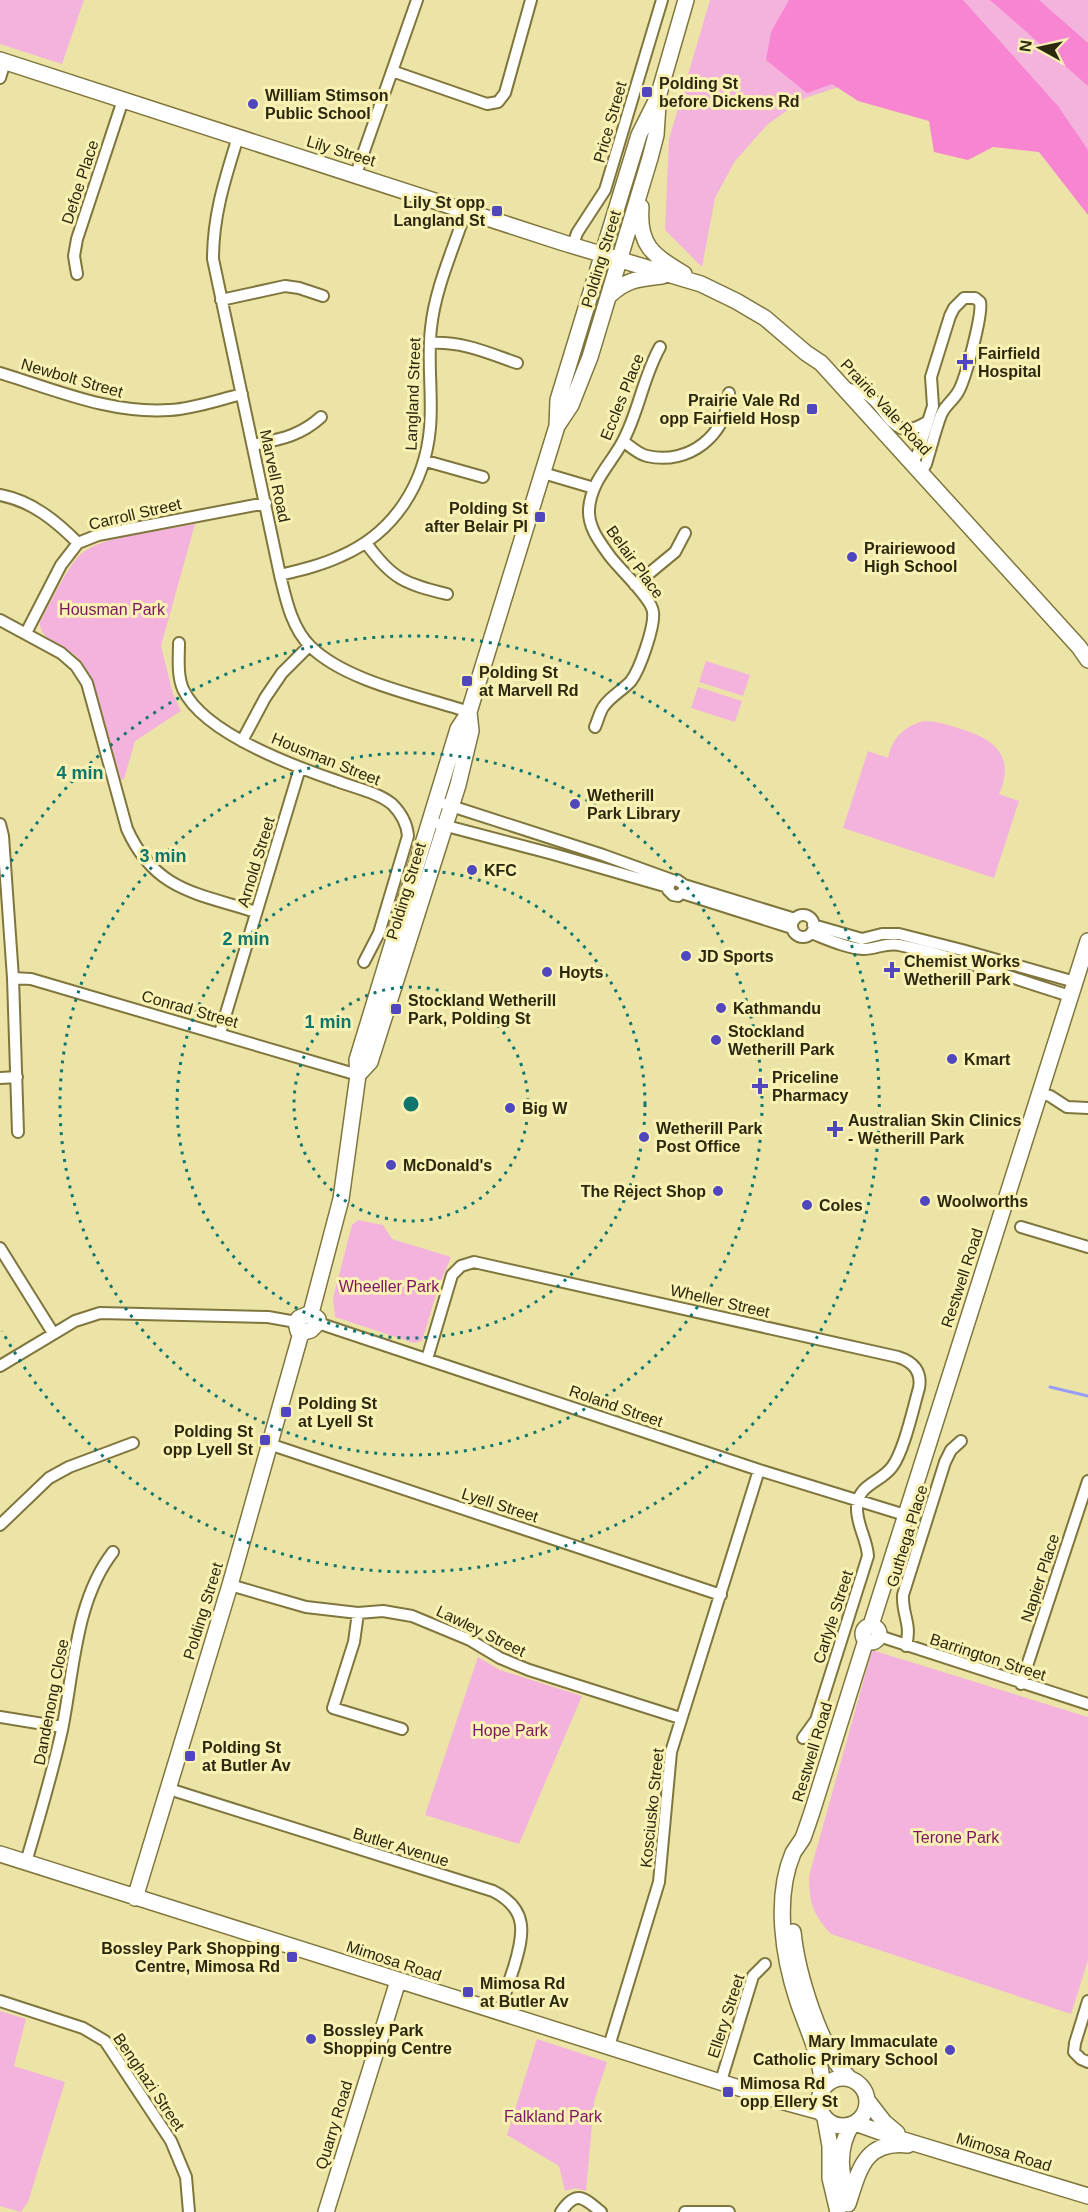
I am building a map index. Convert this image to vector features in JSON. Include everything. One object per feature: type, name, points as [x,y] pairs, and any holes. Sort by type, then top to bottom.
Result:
[{"type":"main road","name":"Polding Street","points":[[315,1318],[341,1199],[358,1076],[357,1060],[458,729],[469,712],[543,473],[557,426],[558,400],[639,135],[658,97],[686,0]]},
{"type":"main road","name":"Lily Street","points":[[3,61],[603,255]]},
{"type":"main road","name":"Polding Street","points":[[557,426],[571,405],[590,357],[609,296],[656,135],[658,97]]},
{"type":"main road","points":[[643,183],[640,221],[645,242],[653,254],[701,284]]},
{"type":"main road","name":"Prairie Vale Road","points":[[603,255],[701,284],[736,300],[765,318],[821,363],[1078,646],[1088,660]]},
{"type":"main road","points":[[609,296],[629,281],[670,276]]},
{"type":"main road","name":"Polding Street","points":[[358,1076],[370,1062],[452,806],[471,732],[469,712]]},
{"type":"main road","name":"Restwell Road","points":[[849,2078],[838,2067],[827,2045],[797,1956],[792,1909],[802,1840],[872,1634],[905,1515],[1088,940]]},
{"type":"main road","points":[[299,1328],[311,1330],[315,1318]]},
{"type":"main road","name":"Polding Street","points":[[135,1898],[230,1585],[299,1328]]},
{"type":"main road","name":"Restwell Road","points":[[802,1840],[794,1852],[789,1869],[783,1909],[784,1936],[790,1975],[822,2071],[822,2104],[830,2146],[830,2178],[845,2209]]},
{"type":"main road","name":"Mimosa Road","points":[[0,1854],[777,2100],[822,2104]]},
{"type":"main road","name":"Quarry Road","points":[[326,2212],[398,1981]]},
{"type":"main road","points":[[845,2209],[841,2163],[843,2141],[854,2123],[863,2115],[867,2100],[862,2086],[849,2078],[834,2079],[822,2104],[838,2125],[854,2123]]},
{"type":"main road","name":"Mimosa Road","points":[[867,2100],[884,2122],[910,2142]]},
{"type":"main road","name":"Mimosa Road","points":[[854,2123],[1088,2196]]},
{"type":"main road","points":[[845,2209],[860,2167],[869,2156],[882,2148],[902,2144],[929,2147]]},
{"type":"street","points":[[357,174],[417,0]]},
{"type":"street","points":[[392,70],[487,104],[498,102],[505,93],[531,0]]},
{"type":"street","name":"Price Street","points":[[573,245],[577,233],[605,190],[662,0]]},
{"type":"street","points":[[0,78],[3,61]]},
{"type":"street","name":"Defoe Place","points":[[77,274],[74,256],[77,239],[123,100]]},
{"type":"street","name":"Marvell Road","points":[[238,138],[216,211],[213,259],[280,576],[294,622],[309,646],[352,675],[469,712]]},
{"type":"street","name":"Langland Street","points":[[280,576],[321,565],[366,543],[395,517],[414,489],[426,461],[430,427],[431,328],[437,297],[466,210]]},
{"type":"street","points":[[221,300],[285,286],[323,296]]},
{"type":"street","points":[[964,298],[975,298],[980,302],[981,314],[964,378],[959,391],[945,407],[941,416],[926,464],[917,467],[934,400],[931,377],[950,316],[964,298]]},
{"type":"street","points":[[430,343],[465,344],[517,363]]},
{"type":"street","name":"Eccles Place","points":[[594,488],[623,441],[639,404],[652,361],[660,347]]},
{"type":"street","name":"Newbolt Street","points":[[0,373],[89,402],[132,410],[172,410],[242,394]]},
{"type":"street","points":[[843,387],[869,396],[900,428],[919,426],[928,421]]},
{"type":"street","points":[[623,441],[637,452],[649,456],[670,457],[687,453],[702,446],[714,435],[729,408],[729,393]]},
{"type":"street","points":[[253,445],[292,436],[308,429],[321,417]]},
{"type":"street","points":[[426,461],[483,477]]},
{"type":"street","points":[[543,473],[594,488]]},
{"type":"street","name":"Belair Place","points":[[594,488],[590,521],[596,536],[649,600],[653,610],[652,623],[638,667],[631,680],[603,707],[595,727]]},
{"type":"street","points":[[0,495],[16,498],[34,507],[63,528],[78,543]]},
{"type":"street","name":"Carroll Street","points":[[26,633],[61,566],[78,543],[109,532],[266,503]]},
{"type":"street","points":[[635,585],[675,552],[685,533]]},
{"type":"street","points":[[366,543],[380,563],[395,577],[413,586],[447,594]]},
{"type":"street","points":[[0,620],[61,653],[76,666],[87,682],[127,830],[145,862],[159,876],[179,888],[256,912]]},
{"type":"street","name":"Housman Street","points":[[179,643],[182,687],[193,706],[213,723],[242,741],[300,768],[380,797],[392,805],[407,826],[408,836],[379,933],[364,962]]},
{"type":"street","points":[[242,741],[276,682],[309,646]]},
{"type":"street","name":"Arnold Street","points":[[220,1033],[300,768]]},
{"type":"street","points":[[436,801],[567,843],[670,884]]},
{"type":"street","points":[[430,822],[670,884],[680,880],[683,889],[794,924]]},
{"type":"street","points":[[0,824],[3,836],[3,884],[13,978],[18,1132]]},
{"type":"street","points":[[564,857],[567,843]]},
{"type":"street","points":[[799,916],[807,916],[812,921],[812,929],[805,937],[798,936],[794,924],[799,916]]},
{"type":"street","points":[[812,929],[856,948],[867,949],[897,944],[1073,989]]},
{"type":"street","name":"Conrad Street","points":[[13,978],[31,979],[220,1033],[358,1076]]},
{"type":"street","points":[[0,1077],[17,1077]]},
{"type":"street","points":[[1039,1093],[1050,1096],[1067,1107],[1088,1108]]},
{"type":"street","points":[[1021,1227],[1088,1247]]},
{"type":"street","points":[[0,1248],[53,1333]]},
{"type":"street","name":"Wheller Street","points":[[427,1359],[452,1275],[461,1266],[474,1262],[898,1357],[914,1366],[920,1377],[919,1388],[896,1461],[888,1471],[861,1491],[858,1501]]},
{"type":"street","points":[[0,1366],[75,1321],[100,1313],[268,1317],[299,1328]]},
{"type":"street","name":"Roland Street","points":[[315,1318],[427,1359],[759,1470],[905,1515]]},
{"type":"street","name":"Guthega Place","points":[[906,1646],[909,1627],[903,1605],[903,1595],[945,1462],[951,1450],[961,1441]]},
{"type":"street","points":[[0,1525],[49,1478],[69,1467],[133,1443]]},
{"type":"street","name":"Lyell Street","points":[[269,1444],[721,1595]]},
{"type":"street","name":"Kosciusko Street","points":[[609,2046],[659,1882],[671,1752],[759,1470]]},
{"type":"street","name":"Napier Place","points":[[1022,1684],[1088,1481]]},
{"type":"street","name":"Carlyle Street","points":[[803,1738],[816,1720],[868,1556],[867,1544],[857,1512],[858,1501]]},
{"type":"street","name":"Dandenong Close","points":[[26,1862],[49,1790],[80,1632],[93,1583],[113,1552]]},
{"type":"street","name":"Lawley Street","points":[[230,1585],[306,1607],[358,1613],[383,1611],[412,1616],[470,1640],[500,1658],[529,1670],[680,1718]]},
{"type":"street","points":[[358,1613],[354,1642],[333,1708],[402,1729]]},
{"type":"street","name":"Barrington Street","points":[[872,1634],[1088,1704]]},
{"type":"street","points":[[0,1717],[62,1727]]},
{"type":"street","name":"Butler Avenue","points":[[169,1790],[492,1891],[506,1898],[515,1907],[520,1918],[522,1942],[499,2012]]},
{"type":"street","name":"Ellery Street","points":[[721,2081],[753,1976],[765,1964]]},
{"type":"street","name":"Benghazi Street","points":[[0,2001],[83,2028],[105,2041],[171,2141],[186,2177],[189,2212]]},
{"type":"street","points":[[1088,2001],[1074,2052],[1088,2062]]},
{"type":"street","points":[[561,2212],[569,2201],[575,2198],[588,2201],[601,2212]]},
{"type":"street","points":[[685,2212],[729,2212]]},
{"type":"green space","points":[[0,0],[84,0],[62,64],[0,44]]},
{"type":"green space","points":[[710,0],[1088,0],[1088,193],[1034,131],[845,85],[805,98],[768,124],[735,161],[715,198],[702,267],[665,230],[669,139]]},
{"type":"green space","name":"Housman Park","points":[[195,524],[161,646],[173,694],[181,711],[135,741],[124,779],[121,780],[88,673],[73,654],[44,634],[40,622],[67,572],[86,550],[115,539]]},
{"type":"green space","points":[[706,661],[750,675],[743,696],[699,682]]},
{"type":"green space","points":[[698,687],[742,701],[735,722],[691,708]]},
{"type":"green space","points":[[924,721],[973,733],[992,744],[1003,759],[1004,781],[999,794],[1019,801],[994,878],[843,828],[868,751],[888,758],[892,744],[900,734],[910,726]]},
{"type":"green space","name":"Wheeller Park","points":[[358,1220],[383,1225],[392,1239],[451,1257],[438,1288],[422,1341],[414,1343],[335,1317],[333,1298],[352,1225]]},
{"type":"green space","name":"Terone Park","points":[[872,1650],[1088,1717],[1088,1960],[1071,2014],[831,1934],[816,1914],[811,1901],[809,1876]]},
{"type":"green space","name":"Hope Park","points":[[478,1657],[500,1670],[582,1696],[519,1844],[425,1815]]},
{"type":"green space","points":[[0,2011],[26,2019],[14,2066],[65,2082],[28,2202],[21,2212],[0,2206]]},
{"type":"green space","name":"Falkland Park","points":[[537,2039],[607,2062],[594,2102],[586,2191],[575,2188],[565,2191],[559,2166],[507,2135]]},
{"type":"shaded area","points":[[789,0],[963,0],[1058,106],[1088,150],[1088,215],[1039,152],[993,147],[968,160],[934,152],[929,121],[858,101],[832,84],[807,93],[766,60],[771,32]]},
{"type":"shaded area","points":[[990,0],[1039,0],[1088,43],[1088,86]]},
{"type":"waterway","points":[[1050,1387],[1088,1396]]},
{"type":"place","name":"Polding St before Dickens Rd","points":[[647,92]]},
{"type":"place","name":"William Stimson Public School","points":[[253,104]]},
{"type":"place","name":"Lily St opp Langland St","points":[[497,211]]},
{"type":"place","name":"Fairfield Hospital","points":[[965,362]]},
{"type":"place","name":"Prairie Vale Rd opp Fairfield Hosp","points":[[812,409]]},
{"type":"place","name":"Polding St after Belair Pl","points":[[540,517]]},
{"type":"place","name":"Prairiewood High School","points":[[852,557]]},
{"type":"place","name":"Polding St at Marvell Rd","points":[[467,681]]},
{"type":"place","name":"Wetherill Park Library","points":[[575,804]]},
{"type":"place","name":"KFC","points":[[472,870]]},
{"type":"place","name":"JD Sports","points":[[686,956]]},
{"type":"place","name":"Chemist Works Wetherill Park","points":[[892,970]]},
{"type":"place","name":"Hoyts","points":[[547,972]]},
{"type":"place","name":"Kathmandu","points":[[721,1008]]},
{"type":"place","name":"Stockland Wetherill Park, Polding St","points":[[396,1009]]},
{"type":"place","name":"Stockland Wetherill Park","points":[[716,1040]]},
{"type":"place","name":"Kmart","points":[[952,1059]]},
{"type":"place","name":"Priceline Pharmacy","points":[[760,1086]]},
{"type":"place","name":"Big W","points":[[510,1108]]},
{"type":"place","name":"Australian Skin Clinics - Wetherill Park","points":[[835,1129]]},
{"type":"place","name":"Wetherill Park Post Office","points":[[644,1137]]},
{"type":"place","name":"McDonald's","points":[[391,1165]]},
{"type":"place","name":"The Reject Shop","points":[[718,1191]]},
{"type":"place","name":"Woolworths","points":[[925,1201]]},
{"type":"place","name":"Coles","points":[[807,1205]]},
{"type":"place","name":"Polding St at Lyell St","points":[[286,1412]]},
{"type":"place","name":"Polding St opp Lyell St","points":[[265,1440]]},
{"type":"place","name":"Polding St at Butler Av","points":[[190,1756]]},
{"type":"place","name":"Bossley Park Shopping Centre, Mimosa Rd","points":[[292,1957]]},
{"type":"place","name":"Mimosa Rd at Butler Av","points":[[468,1992]]},
{"type":"place","name":"Bossley Park Shopping Centre","points":[[311,2039]]},
{"type":"place","name":"Mary Immaculate Catholic Primary School","points":[[950,2050]]},
{"type":"place","name":"Mimosa Rd opp Ellery St","points":[[728,2092]]}]
